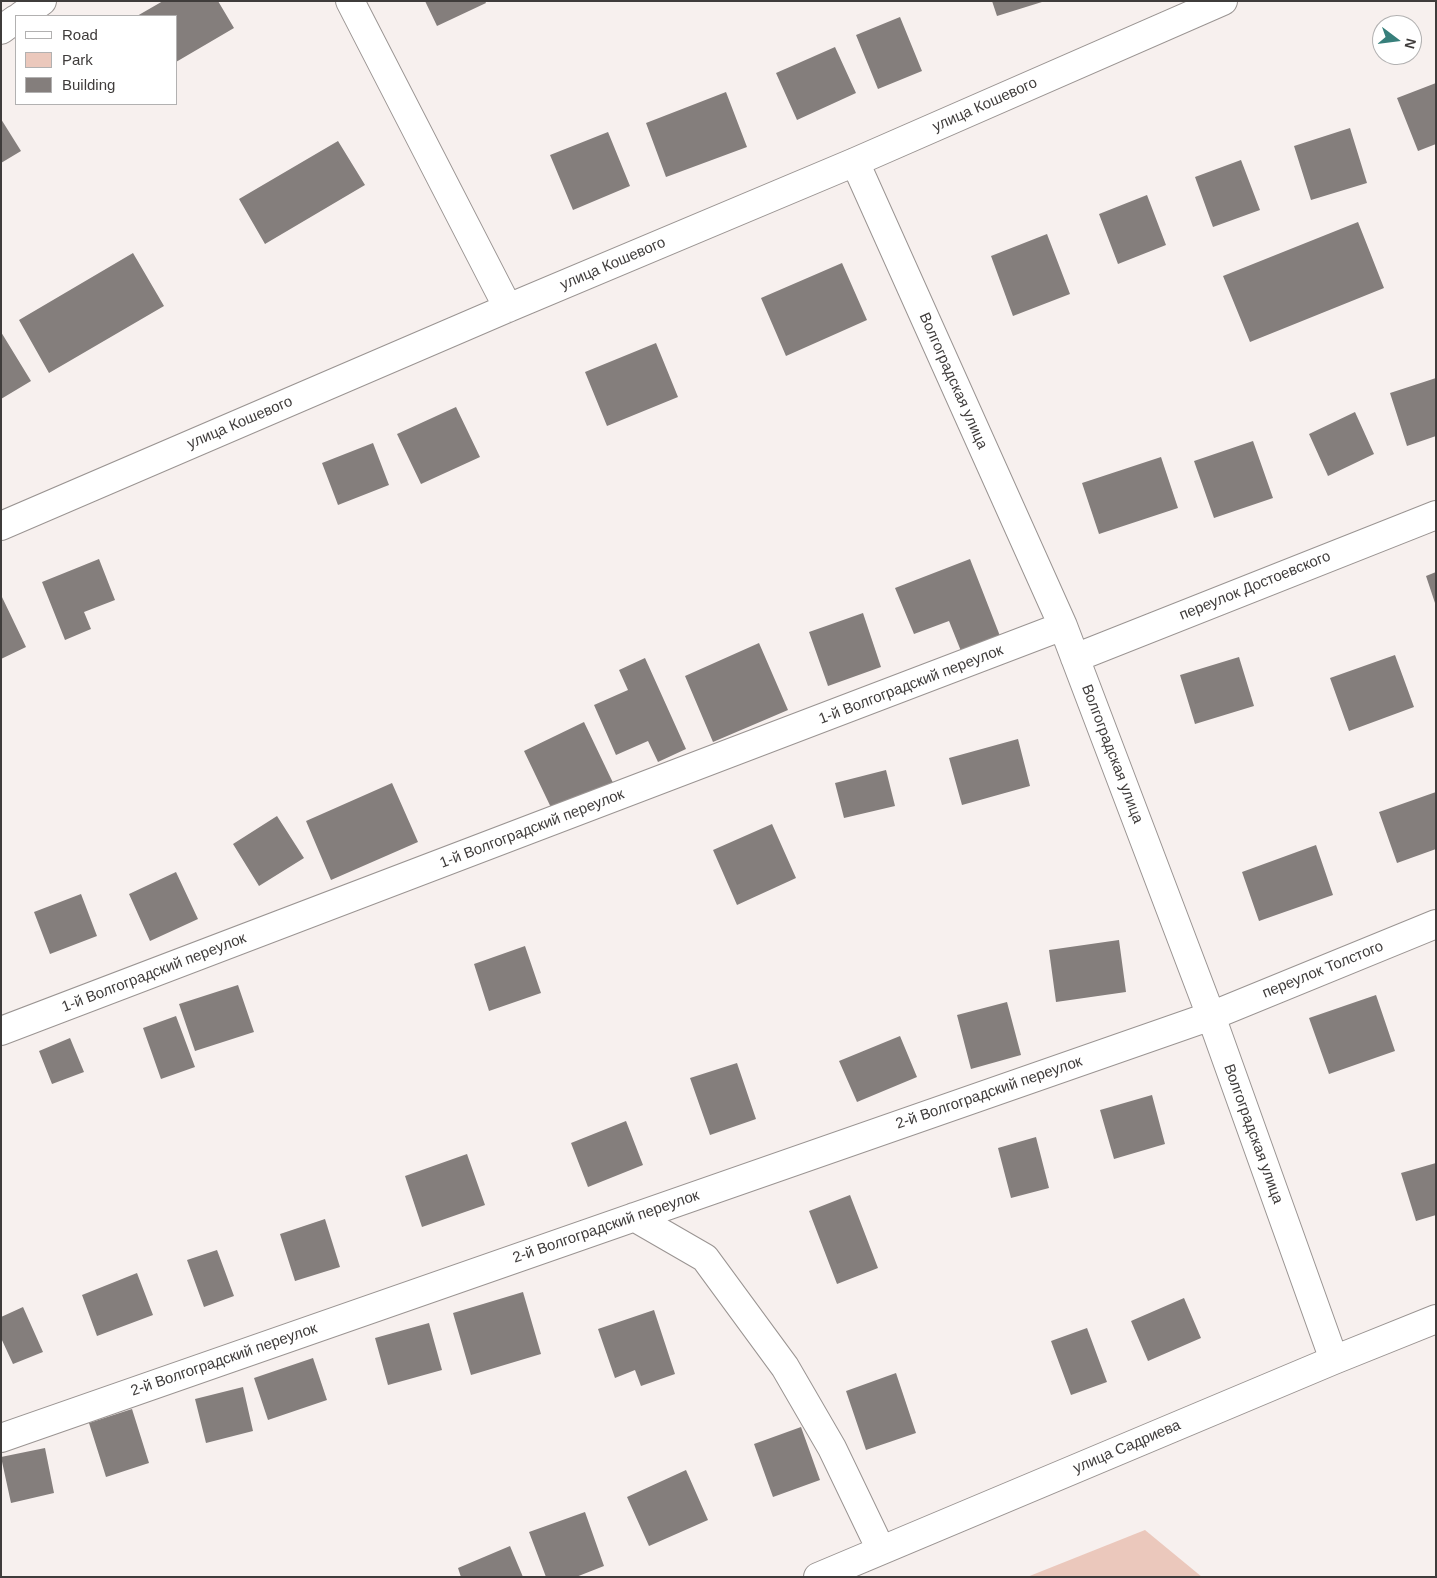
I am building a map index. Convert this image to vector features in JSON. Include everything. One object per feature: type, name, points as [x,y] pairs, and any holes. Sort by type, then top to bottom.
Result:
[{"type":"street","points":[[22,15],[42,1]]},
{"type":"street","points":[[350,1],[508,308]]},
{"type":"street","name":"улица Кошевого","points":[[1,526],[508,308],[855,162],[1223,1]]},
{"type":"street","points":[[1,30],[15,20]]},
{"type":"street","name":"Волгоградская улица","points":[[855,162],[1063,626],[1211,1016],[1334,1360]]},
{"type":"street","name":"переулок Достоевского","points":[[1075,658],[1436,515]]},
{"type":"street","name":"1-й Волгоградский переулок","points":[[1,1031],[1063,626]]},
{"type":"street","name":"переулок Толстого","points":[[1211,1016],[1436,924]]},
{"type":"street","name":"2-й Волгоградский переулок","points":[[1,1438],[1211,1016]]},
{"type":"street","points":[[634,1217],[706,1258],[785,1367],[832,1448],[881,1550]]},
{"type":"street","name":"улица Садриева","points":[[818,1577],[1436,1319]]},
{"type":"green space","points":[[1145,1530],[1202,1577],[1027,1577]]},
{"type":"building","points":[[163,1],[218,1],[234,28],[178,61],[178,15],[139,15]]},
{"type":"building","points":[[425,1],[485,1],[486,3],[437,26]]},
{"type":"building","points":[[992,1],[1042,1],[1042,2],[997,16]]},
{"type":"building","points":[[900,17],[922,71],[878,89],[856,35]]},
{"type":"building","points":[[835,47],[856,93],[797,120],[776,73]]},
{"type":"building","points":[[1436,83],[1436,144],[1418,151],[1397,98]]},
{"type":"building","points":[[726,92],[747,147],[666,177],[646,123]]},
{"type":"building","points":[[1,119],[21,151],[1,163]]},
{"type":"building","points":[[1350,128],[1367,183],[1311,200],[1294,146]]},
{"type":"building","points":[[608,132],[630,186],[573,210],[550,155]]},
{"type":"building","points":[[338,141],[365,185],[265,244],[239,199]]},
{"type":"building","points":[[1241,160],[1260,210],[1213,227],[1195,177]]},
{"type":"building","points":[[1147,195],[1166,245],[1118,264],[1099,214]]},
{"type":"building","points":[[1358,222],[1384,288],[1250,342],[1223,276]]},
{"type":"building","points":[[1047,234],[1070,294],[1013,316],[991,256]]},
{"type":"building","points":[[133,253],[164,306],[49,373],[19,320]]},
{"type":"building","points":[[842,263],[867,320],[786,356],[761,298]]},
{"type":"building","points":[[1,332],[31,381],[1,399]]},
{"type":"building","points":[[656,343],[678,397],[607,426],[585,372]]},
{"type":"building","points":[[1436,378],[1436,436],[1407,446],[1390,393]]},
{"type":"building","points":[[456,407],[480,457],[421,484],[397,434]]},
{"type":"building","points":[[1355,412],[1374,454],[1328,476],[1309,434]]},
{"type":"building","points":[[1253,441],[1273,498],[1214,518],[1194,461]]},
{"type":"building","points":[[373,443],[389,485],[338,505],[322,463]]},
{"type":"building","points":[[1161,457],[1178,508],[1099,534],[1082,483]]},
{"type":"building","points":[[99,559],[115,600],[84,612],[91,629],[65,640],[42,582]]},
{"type":"building","points":[[970,559],[1000,636],[961,651],[949,621],[914,634],[895,588]]},
{"type":"building","points":[[1436,572],[1436,603],[1435,603],[1426,576]]},
{"type":"building","points":[[1,595],[26,647],[1,659]]},
{"type":"building","points":[[863,613],[881,667],[828,686],[809,632]]},
{"type":"building","points":[[759,643],[788,710],[713,742],[685,676]]},
{"type":"building","points":[[1395,655],[1414,707],[1349,731],[1330,678]]},
{"type":"building","points":[[1239,657],[1254,706],[1195,724],[1180,675]]},
{"type":"building","points":[[645,658],[686,749],[658,762],[648,741],[616,755],[594,705],[628,690],[619,670]]},
{"type":"building","points":[[584,722],[616,789],[556,818],[524,751]]},
{"type":"building","points":[[1018,739],[1030,786],[962,805],[949,758]]},
{"type":"building","points":[[886,770],[895,806],[844,818],[835,783]]},
{"type":"building","points":[[392,783],[418,842],[331,880],[306,821]]},
{"type":"building","points":[[1436,792],[1436,849],[1397,863],[1379,812]]},
{"type":"building","points":[[277,816],[304,858],[259,886],[233,844]]},
{"type":"building","points":[[772,824],[796,878],[737,905],[713,850]]},
{"type":"building","points":[[1316,845],[1333,895],[1259,921],[1242,872]]},
{"type":"building","points":[[176,872],[198,919],[150,941],[129,894]]},
{"type":"building","points":[[81,894],[97,936],[50,954],[34,912]]},
{"type":"building","points":[[1119,940],[1126,992],[1056,1002],[1049,950]]},
{"type":"building","points":[[525,946],[541,993],[489,1011],[474,964]]},
{"type":"building","points":[[238,985],[254,1032],[195,1051],[179,1004]]},
{"type":"building","points":[[1376,995],[1395,1051],[1329,1074],[1309,1018]]},
{"type":"building","points":[[1007,1002],[1021,1055],[971,1069],[957,1015]]},
{"type":"building","points":[[176,1016],[195,1067],[161,1079],[143,1028]]},
{"type":"building","points":[[900,1036],[917,1077],[857,1102],[839,1061]]},
{"type":"building","points":[[70,1038],[84,1072],[52,1084],[39,1051]]},
{"type":"building","points":[[737,1063],[756,1119],[710,1135],[690,1078]]},
{"type":"building","points":[[1152,1095],[1165,1144],[1114,1159],[1100,1110]]},
{"type":"building","points":[[626,1121],[643,1165],[588,1187],[571,1143]]},
{"type":"building","points":[[1036,1137],[1049,1188],[1011,1198],[998,1148]]},
{"type":"building","points":[[467,1154],[485,1205],[422,1227],[405,1176]]},
{"type":"building","points":[[1436,1163],[1436,1215],[1416,1221],[1401,1173]]},
{"type":"building","points":[[850,1195],[878,1268],[837,1284],[809,1211]]},
{"type":"building","points":[[325,1219],[340,1267],[295,1281],[280,1234]]},
{"type":"building","points":[[217,1250],[234,1296],[204,1307],[187,1260]]},
{"type":"building","points":[[137,1273],[153,1315],[97,1336],[82,1295]]},
{"type":"building","points":[[523,1292],[541,1354],[471,1375],[453,1313]]},
{"type":"building","points":[[1184,1298],[1201,1338],[1148,1361],[1131,1321]]},
{"type":"building","points":[[23,1307],[43,1352],[13,1364],[1,1338],[1,1317]]},
{"type":"building","points":[[654,1310],[675,1374],[641,1386],[635,1370],[615,1378],[598,1329]]},
{"type":"building","points":[[429,1323],[442,1370],[388,1385],[375,1338]]},
{"type":"building","points":[[1087,1328],[1107,1382],[1071,1395],[1051,1341]]},
{"type":"building","points":[[313,1358],[327,1400],[268,1420],[254,1378]]},
{"type":"building","points":[[896,1373],[916,1433],[866,1450],[846,1391]]},
{"type":"building","points":[[243,1387],[253,1431],[206,1443],[195,1399]]},
{"type":"building","points":[[132,1409],[149,1463],[106,1477],[89,1423]]},
{"type":"building","points":[[801,1427],[820,1480],[773,1497],[754,1444]]},
{"type":"building","points":[[45,1448],[54,1493],[11,1503],[1,1457]]},
{"type":"building","points":[[686,1470],[708,1520],[649,1546],[627,1497]]},
{"type":"building","points":[[585,1512],[604,1566],[576,1577],[546,1577],[529,1532]]},
{"type":"building","points":[[510,1546],[523,1577],[461,1577],[458,1568]]}]
